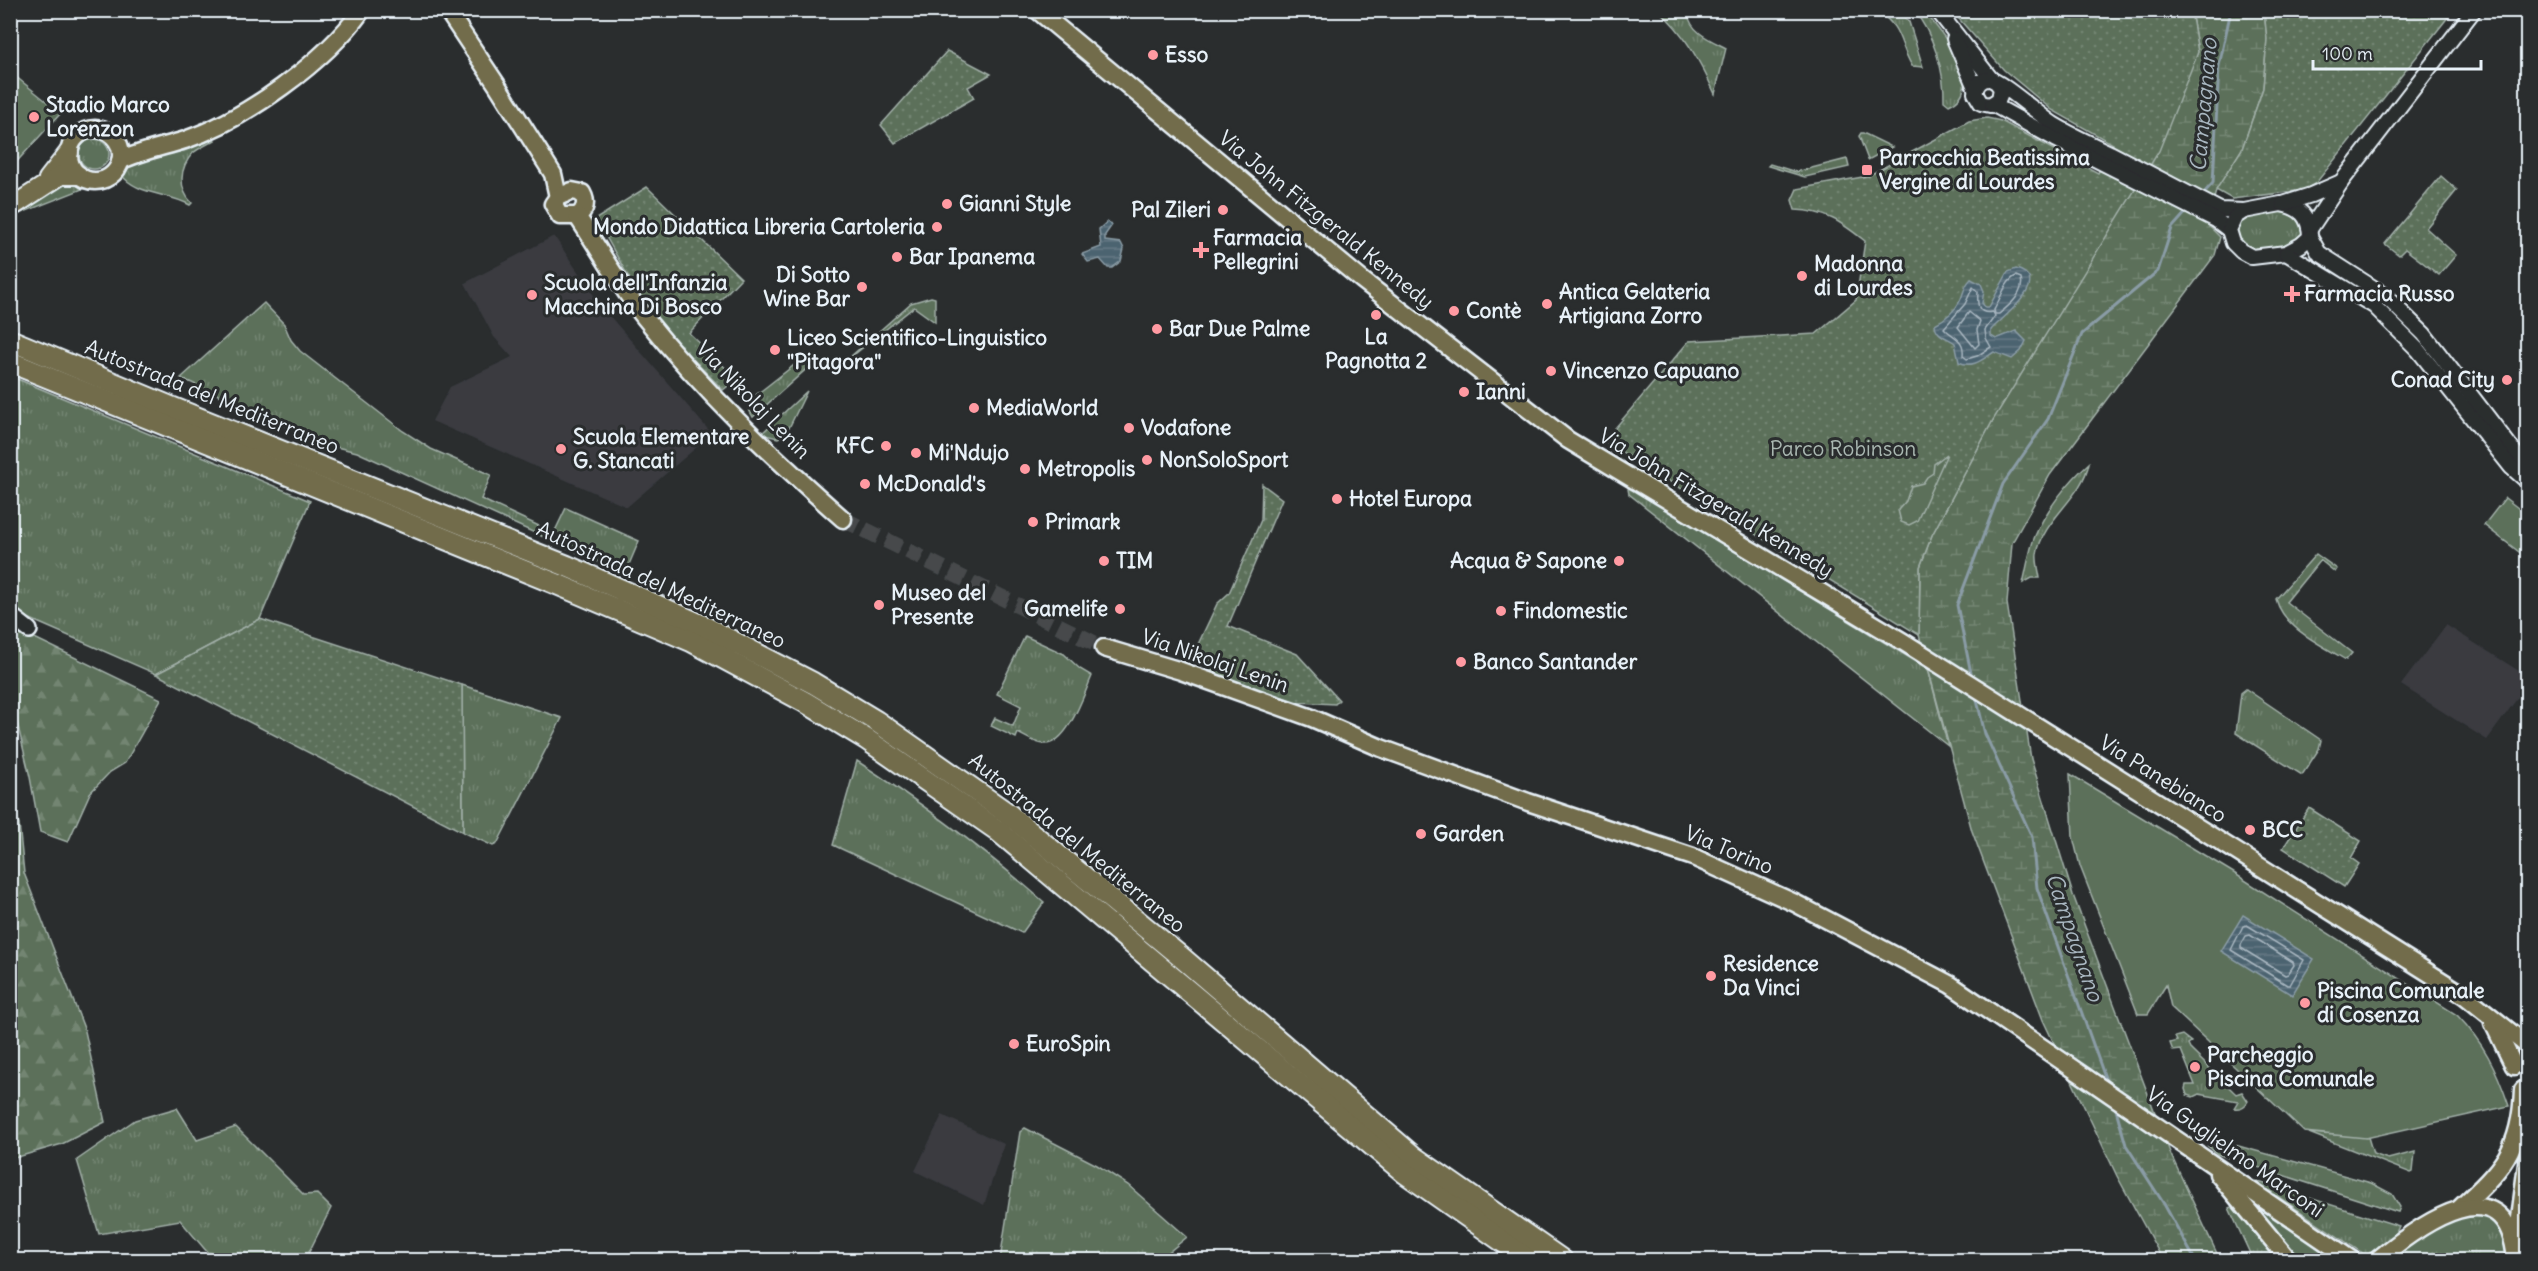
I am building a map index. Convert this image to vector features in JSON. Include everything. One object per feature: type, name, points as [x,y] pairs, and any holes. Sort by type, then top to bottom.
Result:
[{"type":"highway","points":[[43,185],[69,152]]},
{"type":"highway","points":[[10,208],[43,185],[66,174],[78,174]]},
{"type":"highway","name":"Autostrada del Mediterraneo","points":[[10,340],[567,566],[700,625],[813,683],[876,721],[1007,813],[1172,949],[1414,1157],[1556,1256]]},
{"type":"highway","name":"Autostrada del Mediterraneo","points":[[10,362],[691,641],[836,721],[937,786],[997,830],[1405,1173],[1529,1260]]},
{"type":"main road","points":[[120,161],[140,152],[186,140],[218,125],[295,78],[334,42],[362,10]]},
{"type":"main road","points":[[447,10],[498,85],[553,174],[558,197]]},
{"type":"main road","name":"Via John Fitzgerald Kennedy","points":[[1037,10],[1362,280],[1568,440],[1902,640]]},
{"type":"main road","points":[[89,130],[104,131],[117,141],[120,147],[120,161],[115,170],[104,179],[90,180],[78,174],[71,164],[69,152],[75,138],[89,130]]},
{"type":"main road","points":[[117,141],[167,145]]},
{"type":"main road","points":[[572,191],[582,193],[585,208],[577,216],[560,216],[553,204],[558,197],[572,191]]},
{"type":"main road","name":"Via Nikolaj Lenin","points":[[577,216],[644,317],[709,392],[786,468],[843,519]]},
{"type":"main road","points":[[10,615],[29,630]]},
{"type":"main road","name":"Via Panebianco","points":[[1902,640],[2464,995],[2528,1049]]},
{"type":"main road","name":"Via Nikolaj Lenin","points":[[1104,648],[1181,671],[1312,718]]},
{"type":"main road","name":"Via Torino","points":[[1312,718],[1391,752],[1528,802],[1693,857],[1794,903],[1869,940],[1951,985],[2098,1084]]},
{"type":"main road","name":"Via Panebianco","points":[[2489,1014],[2514,1066],[2515,1079],[2525,1091]]},
{"type":"main road","points":[[2514,1066],[2520,1055],[2528,1049]]},
{"type":"main road","name":"Via Guglielmo Marconi","points":[[2098,1084],[2349,1258]]},
{"type":"main road","points":[[2377,1260],[2406,1238],[2457,1210],[2485,1186],[2510,1150],[2522,1119],[2525,1091]]},
{"type":"main road","points":[[2515,1258],[2528,1156]]},
{"type":"main road","points":[[2205,1157],[2289,1260]]},
{"type":"main road","points":[[2457,1210],[2480,1206],[2498,1215],[2510,1235],[2515,1258]]},
{"type":"street","points":[[1941,16],[1976,90],[1978,100],[2057,133],[2218,215],[2229,230],[2233,243],[2252,257],[2286,253],[2301,245],[2342,181],[2474,10]]},
{"type":"street","points":[[1941,16],[2001,92],[1999,99],[1992,104]]},
{"type":"street","points":[[1976,90],[1980,82],[1994,81],[2057,133]]},
{"type":"street","points":[[2218,215],[2281,204],[2311,195],[2342,181]]},
{"type":"street","points":[[2281,204],[2300,210],[2309,223],[2310,233],[2319,253],[2384,294],[2424,334],[2516,454],[2528,464]]},
{"type":"street","points":[[2229,230],[2235,217],[2244,211]]},
{"type":"street","points":[[2286,253],[2374,306],[2418,350],[2511,467],[2528,482]]},
{"type":"shaded area","points":[[554,236],[601,306],[712,434],[627,507],[432,421],[450,387],[512,357],[494,337],[465,283]]},
{"type":"shaded area","points":[[2446,625],[2527,676],[2527,685],[2487,740],[2401,685]]},
{"type":"shaded area","points":[[942,1115],[1004,1144],[984,1205],[915,1171]]},
{"type":"green space","points":[[1659,11],[1690,11],[1688,14],[1690,21],[1697,31],[1726,48],[1715,94],[1691,49],[1677,29]]},
{"type":"green space","points":[[1877,11],[1898,11],[1909,22],[1923,67],[1912,66],[1896,30]]},
{"type":"green space","points":[[1914,11],[1924,11],[1958,59],[1963,73],[1964,86],[1960,97],[1949,105],[1944,101],[1940,66],[1932,41]]},
{"type":"green space","name":"Parco Robinson","points":[[1952,11],[2191,11],[2198,52],[2159,151],[1993,420],[1932,535],[1920,567],[1919,635],[1604,441],[1689,341],[1816,334],[1856,300],[1865,241],[1848,228],[1824,215],[1795,210],[1792,200],[1797,189],[1868,176],[1969,121],[1987,118],[2001,121],[2098,173],[2113,144],[2052,110],[2004,70]]},
{"type":"green space","points":[[2191,11],[2264,11],[2267,39],[2263,88],[2242,149],[2216,191],[2207,224],[2220,237],[2215,255],[2050,475],[2012,543],[2007,603],[2031,759],[2073,895],[2171,1155],[2220,1260],[2163,1260],[2117,1176],[2043,1020],[1972,831],[1919,635],[1920,567],[1932,535],[1993,420],[2198,52]]},
{"type":"green space","points":[[2264,11],[2453,11],[2316,183],[2304,190],[2232,199],[2216,190],[2242,149],[2263,88],[2267,39]]},
{"type":"green space","points":[[947,51],[991,74],[968,87],[974,98],[895,143],[881,125]]},
{"type":"green space","name":"Stadio Marco Lorenzon","points":[[10,72],[61,113],[11,168],[10,168]]},
{"type":"green space","points":[[1861,133],[1892,147],[1868,160],[1859,136]]},
{"type":"green space","points":[[213,138],[215,140],[193,153],[185,165],[182,185],[192,203],[190,205],[139,188],[124,178],[123,175],[130,163],[156,155],[184,151]]},
{"type":"green space","points":[[94,139],[100,140],[108,148],[108,160],[100,168],[94,169],[88,168],[80,160],[79,154],[80,148],[88,140]]},
{"type":"green space","points":[[1847,159],[1849,167],[1805,177],[1768,166],[1770,164],[1796,172]]},
{"type":"green space","points":[[2441,176],[2457,190],[2426,228],[2456,255],[2439,275],[2405,249],[2399,255],[2385,244]]},
{"type":"green space","points":[[67,178],[85,188],[11,217],[57,182]]},
{"type":"green space","points":[[647,187],[741,278],[689,333],[737,379],[723,390],[650,315],[596,219]]},
{"type":"green space","points":[[2292,208],[2307,230],[2300,243],[2252,254],[2242,249],[2232,230],[2237,219]]},
{"type":"green space","points":[[935,298],[935,322],[914,307],[841,365],[911,303]]},
{"type":"green space","points":[[264,303],[284,324],[291,340],[300,351],[403,431],[431,449],[491,475],[481,499],[554,533],[566,508],[639,541],[625,574],[357,452],[328,445],[181,378]]},
{"type":"green space","points":[[808,358],[814,362],[753,417],[748,408],[752,398],[802,359]]},
{"type":"green space","points":[[10,376],[310,501],[260,619],[156,674],[28,618],[11,607]]},
{"type":"green space","points":[[807,391],[786,434],[778,438],[761,434]]},
{"type":"green space","points":[[1947,454],[1917,521],[1909,525],[1901,522],[1898,510],[1906,501],[1911,486],[1923,483],[1933,473],[1934,464]]},
{"type":"green space","points":[[2089,463],[2079,487],[2054,519],[2041,541],[2037,554],[2040,578],[2032,578],[2023,583],[2031,547],[2045,516],[2058,497]]},
{"type":"green space","points":[[1262,484],[1282,499],[1228,626],[1297,654],[1339,700],[1335,704],[1298,702],[1222,678],[1193,655],[1217,604],[1229,593],[1261,520]]},
{"type":"green space","points":[[1631,488],[1928,669],[1948,746],[1629,494],[1628,489]]},
{"type":"green space","points":[[2505,498],[2527,515],[2527,558],[2484,525]]},
{"type":"green space","points":[[2316,554],[2337,569],[2335,572],[2320,560],[2286,602],[2352,653],[2346,660],[2295,628],[2280,610],[2276,599]]},
{"type":"green space","points":[[260,619],[462,685],[463,832],[156,674]]},
{"type":"green space","points":[[10,628],[161,699],[125,763],[110,772],[90,793],[68,842],[40,832],[11,697]]},
{"type":"green space","points":[[1025,636],[1064,654],[1080,669],[1092,676],[1068,727],[1053,742],[1045,744],[1035,742],[1018,733],[1016,738],[991,726],[995,718],[1013,726],[1021,706],[997,694]]},
{"type":"green space","points":[[462,685],[562,718],[497,844],[493,846],[463,832]]},
{"type":"green space","points":[[2246,689],[2321,740],[2319,749],[2302,775],[2236,733],[2241,693]]},
{"type":"green space","points":[[857,761],[953,828],[1044,902],[1022,933],[833,845]]},
{"type":"green space","name":"Piscina Comunale di Cosenza","points":[[2070,774],[2232,872],[2457,1015],[2475,1036],[2488,1057],[2509,1106],[2366,1138],[2304,1132],[2171,1007],[2166,985],[2148,1014],[2138,1014],[2080,866],[2073,837]]},
{"type":"green space","points":[[11,788],[19,824],[24,873],[85,1031],[105,1122],[62,1144],[11,1159]]},
{"type":"green space","points":[[2309,808],[2361,841],[2351,858],[2359,864],[2344,887],[2283,848]]},
{"type":"green space","points":[[2182,1035],[2191,1042],[2188,1044],[2191,1050],[2236,1094],[2242,1092],[2248,1101],[2245,1105],[2234,1108],[2238,1101],[2199,1094],[2193,1097],[2187,1095],[2186,1085],[2195,1085],[2181,1050],[2173,1051],[2170,1043],[2177,1041],[2175,1037]]},
{"type":"green space","points":[[177,1108],[197,1140],[236,1127],[304,1195],[317,1194],[331,1208],[305,1260],[214,1260],[180,1220],[99,1234],[77,1160],[135,1120]]},
{"type":"green space","points":[[1025,1128],[1097,1165],[1128,1185],[1187,1237],[1159,1260],[1000,1260],[1020,1132]]},
{"type":"green space","points":[[2309,1133],[2368,1137],[2373,1154],[2388,1159],[2415,1152],[2413,1172],[2411,1173]]},
{"type":"green space","points":[[2224,1142],[2371,1183],[2392,1194],[2400,1207],[2398,1212],[2217,1154],[2208,1146]]},
{"type":"green space","points":[[2255,1181],[2399,1226],[2395,1235],[2367,1256]]},
{"type":"green space","points":[[2243,1196],[2335,1260],[2295,1260]]},
{"type":"green space","points":[[2234,1206],[2280,1260],[2253,1260],[2229,1208]]},
{"type":"green space","points":[[2463,1213],[2488,1217],[2497,1225],[2508,1260],[2384,1260]]},
{"type":"water","points":[[1107,222],[1112,225],[1105,235],[1105,241],[1121,243],[1124,249],[1121,261],[1112,268],[1108,268],[1100,259],[1088,262],[1082,254],[1101,247],[1099,229]]},
{"type":"water","points":[[2016,269],[2026,274],[2030,282],[2028,290],[2022,300],[1991,330],[1991,336],[1996,339],[2016,331],[2026,341],[2021,351],[2012,359],[1994,352],[1973,364],[1959,362],[1955,343],[1940,334],[1935,324],[1955,308],[1971,279],[1981,284],[1984,291],[1982,303],[1985,307],[1989,307],[2008,272]]},
{"type":"water","points":[[2243,915],[2314,959],[2292,995],[2221,951]]},
{"type":"waterway","name":"Campagnano","points":[[2201,196],[2213,183],[2219,66],[2231,10]]},
{"type":"waterway","name":"Campagnano","points":[[1972,678],[1957,605],[2003,484],[2048,419],[2082,334],[2158,271],[2172,228],[2188,210]]},
{"type":"waterway","name":"Campagnano","points":[[1976,696],[1985,734],[2032,837],[2037,888],[2108,1086]]},
{"type":"waterway","name":"Campagnano","points":[[2115,1106],[2126,1145],[2164,1204],[2195,1260]]},
{"type":"tunnel","points":[[843,519],[1104,648]]},
{"type":"place","name":"Esso","points":[[1153,55]]},
{"type":"place","name":"Stadio Marco Lorenzon","points":[[34,117]]},
{"type":"place","name":"Parrocchia Beatissima Vergine di Lourdes","points":[[1867,170]]},
{"type":"place","name":"Gianni Style","points":[[947,204]]},
{"type":"place","name":"Pal Zileri","points":[[1223,210]]},
{"type":"place","name":"Mondo Didattica Libreria Cartoleria","points":[[937,227]]},
{"type":"place","name":"Farmacia Pellegrini","points":[[1201,250]]},
{"type":"place","name":"Bar Ipanema","points":[[897,257]]},
{"type":"place","name":"Madonna di Lourdes","points":[[1802,276]]},
{"type":"place","name":"Di Sotto Wine Bar","points":[[862,287]]},
{"type":"place","name":"Farmacia Russo","points":[[2292,294]]},
{"type":"place","name":"Scuola dell'Infanzia Macchina Di Bosco","points":[[532,295]]},
{"type":"place","name":"Antica Gelateria Artigiana Zorro","points":[[1547,304]]},
{"type":"place","name":"Contè","points":[[1454,311]]},
{"type":"place","name":"La Pagnotta 2","points":[[1376,315]]},
{"type":"place","name":"Bar Due Palme","points":[[1157,329]]},
{"type":"place","name":"Liceo Scientifico-Linguistico \"Pitagora\"","points":[[775,350]]},
{"type":"place","name":"Vincenzo Capuano","points":[[1551,371]]},
{"type":"place","name":"Conad City","points":[[2507,380]]},
{"type":"place","name":"Ianni","points":[[1464,392]]},
{"type":"place","name":"MediaWorld","points":[[974,408]]},
{"type":"place","name":"Vodafone","points":[[1129,428]]},
{"type":"place","name":"KFC","points":[[886,446]]},
{"type":"place","name":"Scuola Elementare G. Stancati","points":[[561,449]]},
{"type":"place","name":"Mi'Ndujo","points":[[916,453]]},
{"type":"place","name":"NonSoloSport","points":[[1147,460]]},
{"type":"place","name":"Metropolis","points":[[1025,469]]},
{"type":"place","name":"McDonald's","points":[[865,484]]},
{"type":"place","name":"Hotel Europa","points":[[1337,499]]},
{"type":"place","name":"Primark","points":[[1033,522]]},
{"type":"place","name":"TIM","points":[[1104,561]]},
{"type":"place","name":"Acqua & Sapone","points":[[1619,561]]},
{"type":"place","name":"Museo del Presente","points":[[879,605]]},
{"type":"place","name":"Gamelife","points":[[1120,609]]},
{"type":"place","name":"Findomestic","points":[[1501,611]]},
{"type":"place","name":"Banco Santander","points":[[1461,662]]},
{"type":"place","name":"BCC","points":[[2250,830]]},
{"type":"place","name":"Garden","points":[[1421,834]]},
{"type":"place","name":"Residence Da Vinci","points":[[1711,976]]},
{"type":"place","name":"Piscina Comunale di Cosenza","points":[[2305,1003]]},
{"type":"place","name":"EuroSpin","points":[[1014,1044]]},
{"type":"place","name":"Parcheggio Piscina Comunale","points":[[2195,1067]]}]
